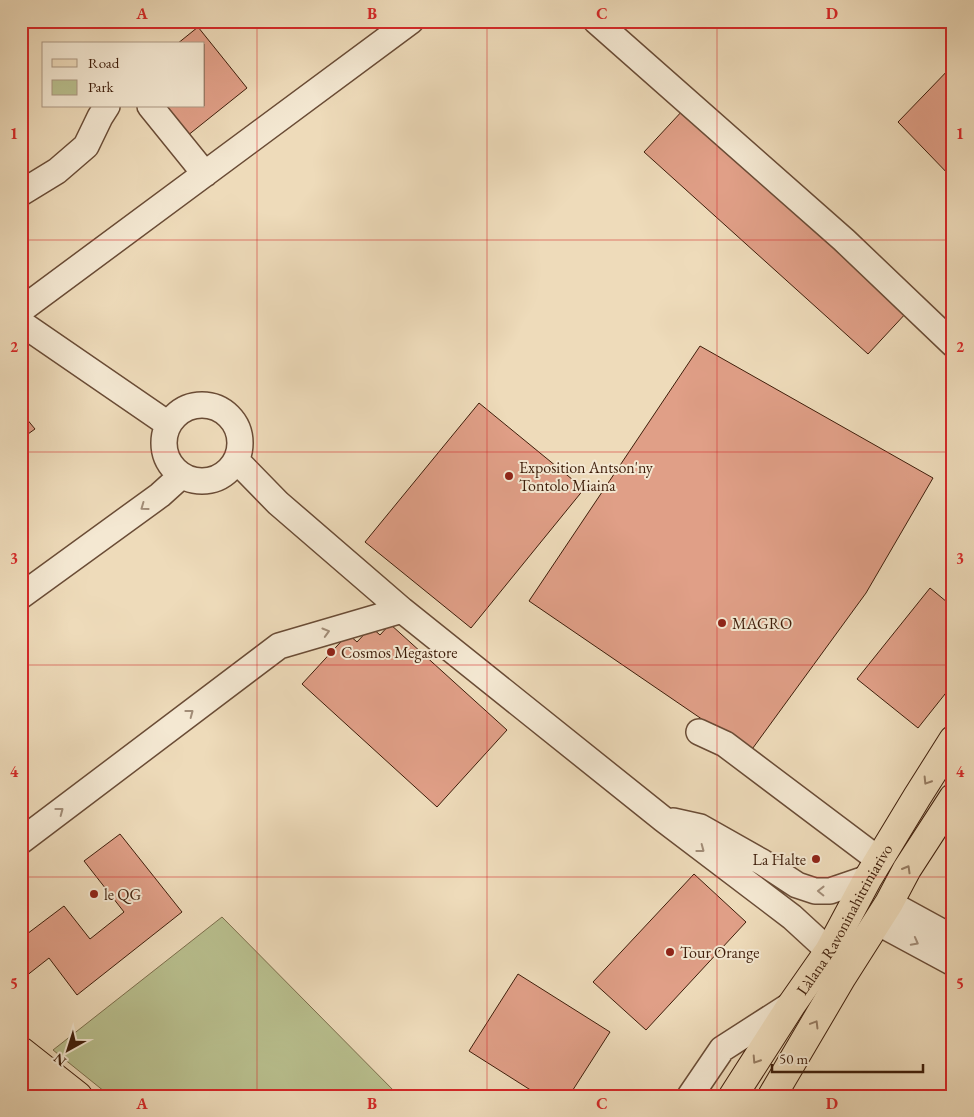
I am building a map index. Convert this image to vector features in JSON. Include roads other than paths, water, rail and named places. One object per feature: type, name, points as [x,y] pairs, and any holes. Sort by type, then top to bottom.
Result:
[{"type":"main road","name":"Làlana Ravoninahitriniarivo","points":[[733,1096],[792,1004],[830,951],[873,869],[953,740]]},
{"type":"main road","name":"Làlana Ravoninahitriniarivo","points":[[772,1096],[907,869],[953,798]]},
{"type":"main road","points":[[21,1051],[78,1096]]},
{"type":"main road","points":[[21,1085],[34,1096]]},
{"type":"street","points":[[21,310],[411,21]]},
{"type":"street","points":[[596,21],[844,240],[953,344]]},
{"type":"street","points":[[21,193],[57,171],[86,146],[106,108]]},
{"type":"street","points":[[152,108],[205,174]]},
{"type":"street","points":[[21,323],[168,424]]},
{"type":"street","points":[[204,405],[224,412],[232,419],[240,439],[240,450],[236,460],[226,473],[212,480],[196,481],[181,476],[172,468],[166,458],[163,447],[164,435],[168,424],[174,416],[188,407],[204,405]]},
{"type":"street","points":[[236,460],[278,503],[402,610],[663,820],[792,917],[830,951]]},
{"type":"street","points":[[21,596],[160,495],[181,476]]},
{"type":"street","points":[[21,840],[279,646],[402,610]]},
{"type":"street","points":[[663,820],[700,827],[762,862],[797,885],[815,891],[830,891],[873,869],[725,744],[699,732]]},
{"type":"street","points":[[883,912],[953,938]]},
{"type":"street","points":[[883,912],[953,963]]},
{"type":"street","points":[[690,1096],[722,1049],[792,1004]]},
{"type":"place","name":"Exposition Antson'ny Tontolo Miaina","points":[[509,476]]},
{"type":"place","name":"MAGRO","points":[[722,623]]},
{"type":"place","name":"Cosmos Megastore","points":[[331,652]]},
{"type":"place","name":"La Halte","points":[[816,859]]},
{"type":"place","name":"le QG","points":[[94,894]]},
{"type":"place","name":"Tour Orange","points":[[670,952]]}]
